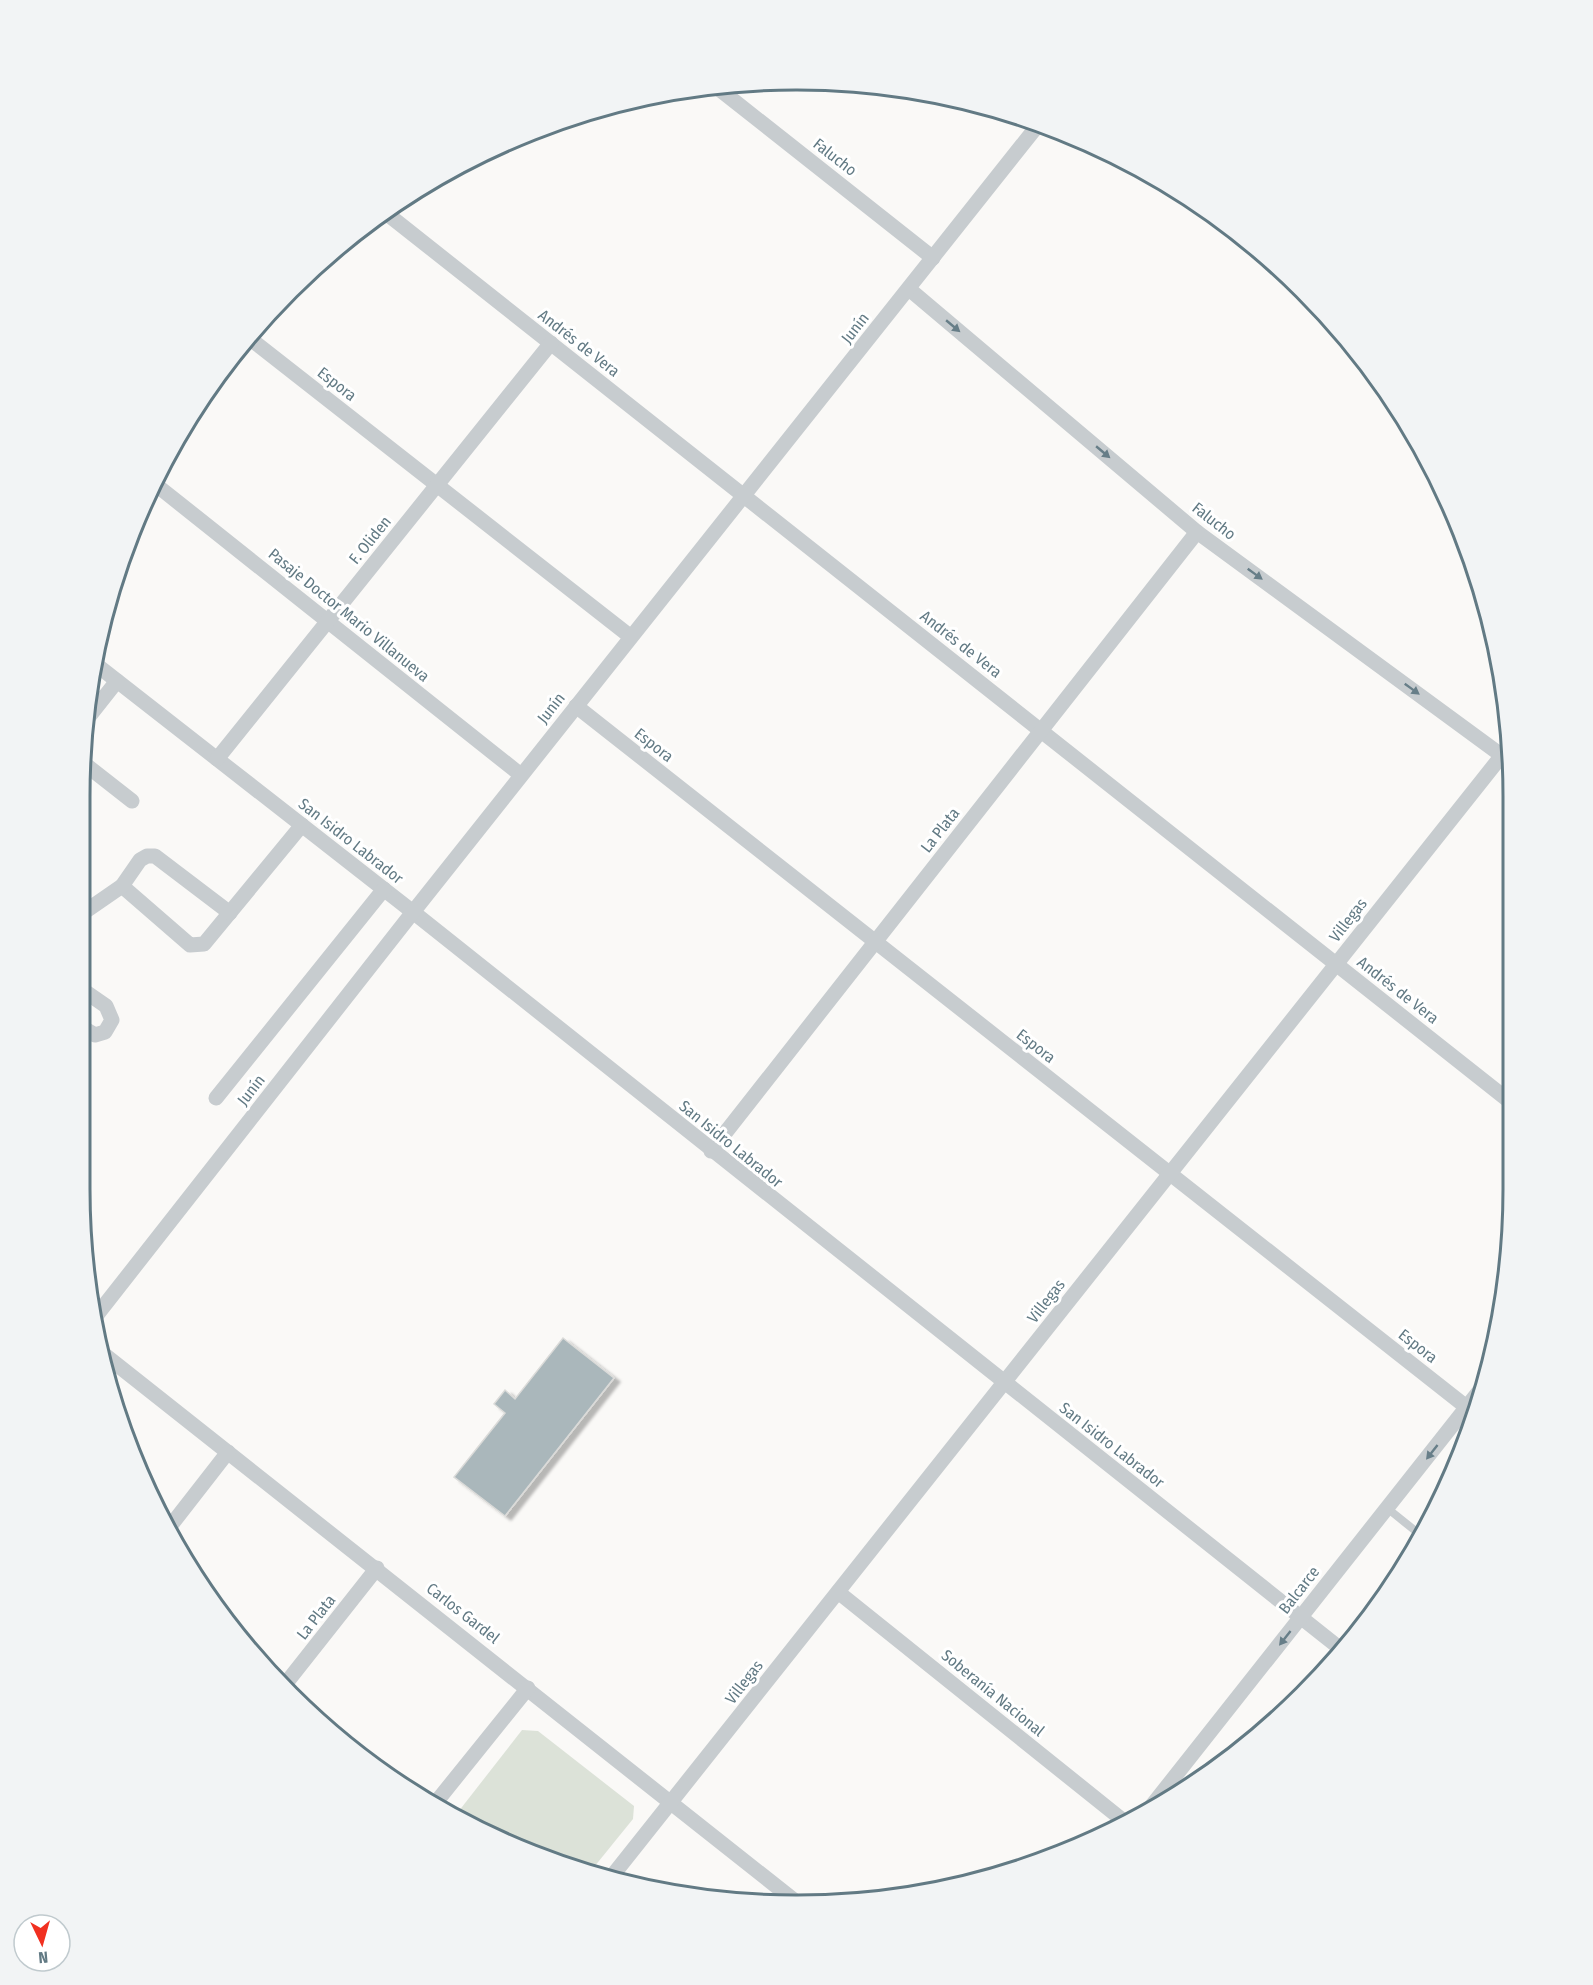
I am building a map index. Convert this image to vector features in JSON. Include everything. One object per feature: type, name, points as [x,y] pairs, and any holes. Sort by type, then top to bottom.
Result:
[{"type":"street","name":"Falucho","points":[[726,94],[933,258]]},
{"type":"street","name":"Junín","points":[[101,1310],[521,775],[1033,131]]},
{"type":"street","name":"Andrés de Vera","points":[[392,218],[1503,1096]]},
{"type":"street","name":"Falucho","points":[[909,289],[1197,532],[1501,749]]},
{"type":"street","name":"Espora","points":[[255,343],[631,637]]},
{"type":"street","name":"F. Oliden","points":[[217,759],[550,344]]},
{"type":"street","name":"Pasaje Doctor Mario Villanueva","points":[[161,489],[521,775]]},
{"type":"street","name":"La Plata","points":[[711,1150],[1197,532]]},
{"type":"street","name":"San Isidro Labrador","points":[[102,669],[384,889],[1336,1645]]},
{"type":"street","points":[[96,708],[117,681]]},
{"type":"street","name":"Espora","points":[[576,706],[1468,1409]]},
{"type":"street","name":"Villegas","points":[[616,1872],[1336,964],[1502,762]]},
{"type":"street","points":[[91,768],[132,801]]},
{"type":"street","points":[[122,886],[190,945],[204,944],[302,825]]},
{"type":"street","points":[[90,908],[122,886],[140,860],[147,856],[155,856],[230,913]]},
{"type":"street","points":[[216,1098],[384,889]]},
{"type":"street","points":[[90,995],[106,1006],[112,1020],[105,1032],[95,1035],[90,1032]]},
{"type":"street","name":"Carlos Gardel","points":[[112,1360],[787,1895]]},
{"type":"street","name":"Balcarce","points":[[1162,1792],[1387,1508],[1466,1416]]},
{"type":"street","points":[[174,1521],[228,1452]]},
{"type":"street","name":"La Plata","points":[[289,1679],[377,1568]]},
{"type":"street","name":"Soberanía Nacional","points":[[838,1592],[1119,1817]]},
{"type":"street","points":[[440,1798],[528,1688]]},
{"type":"lane","points":[[1387,1508],[1414,1530]]},
{"type":"shaded area","points":[[522,1730],[538,1731],[634,1806],[633,1819],[595,1866],[526,1841],[460,1809]]},
{"type":"building","points":[[563,1338],[614,1378],[505,1516],[454,1477],[505,1413],[494,1404],[505,1390],[515,1399]]}]
